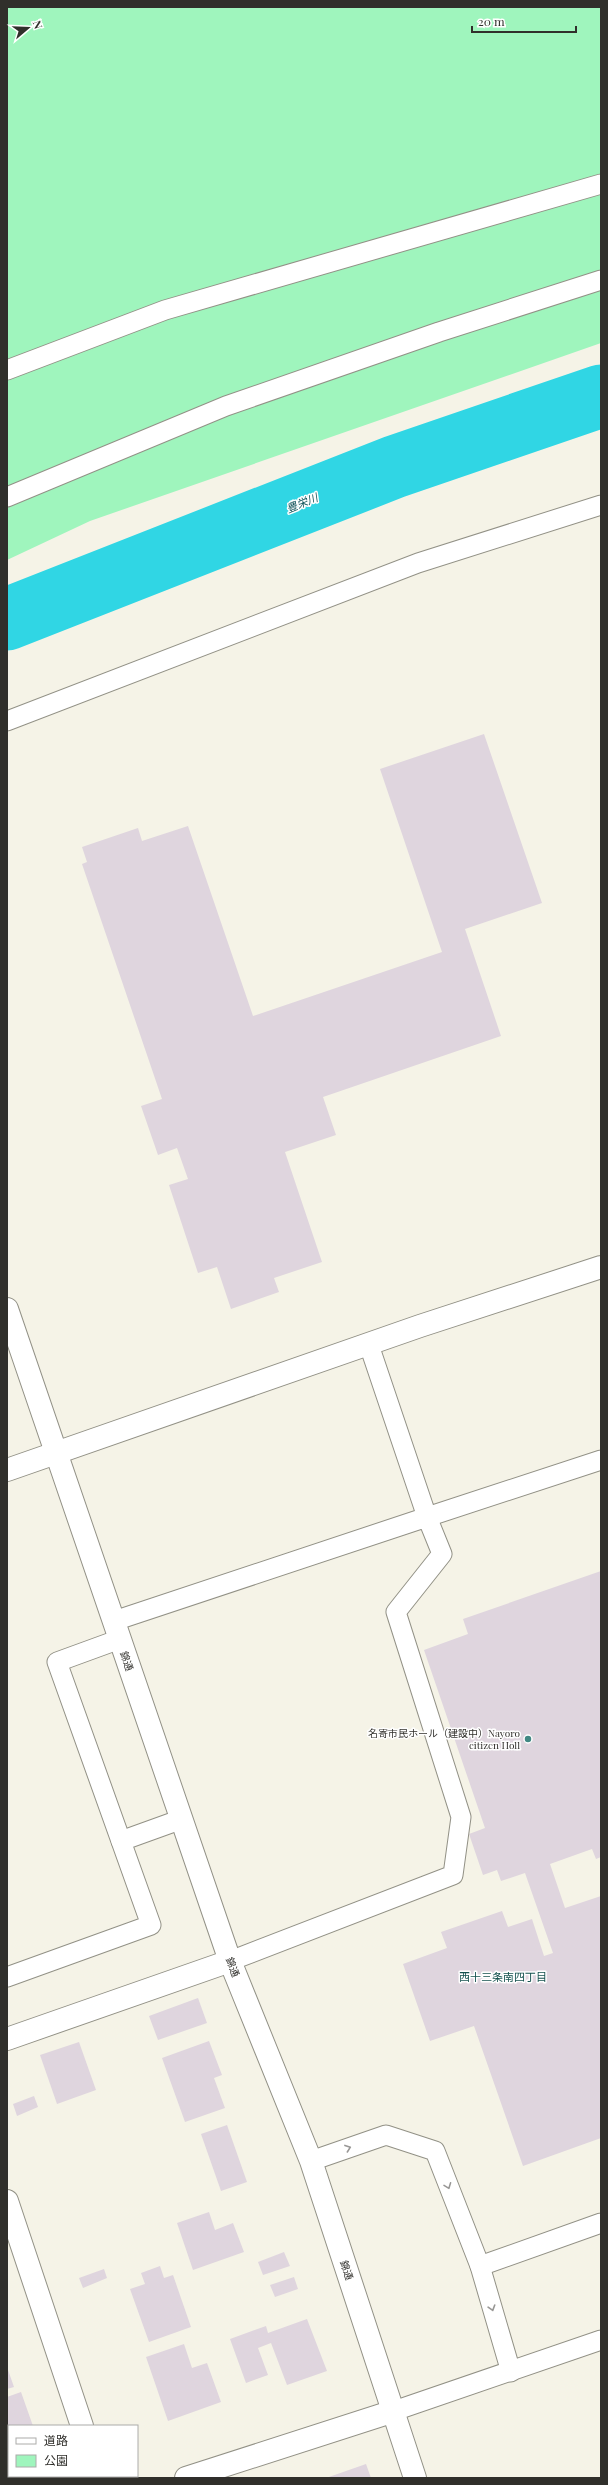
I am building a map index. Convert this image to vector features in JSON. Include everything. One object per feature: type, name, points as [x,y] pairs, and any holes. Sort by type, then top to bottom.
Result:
[{"type":"street","points":[[7,1470],[420,1326],[601,1267]]},
{"type":"street","name":"錦通","points":[[7,1309],[230,1961],[311,2162],[415,2478]]},
{"type":"street","points":[[7,2040],[230,1961]]},
{"type":"street","points":[[7,2201],[82,2425]]},
{"type":"street","points":[[186,2478],[394,2411]]},
{"type":"lane","points":[[7,370],[166,310],[601,184]]},
{"type":"lane","points":[[7,497],[226,406],[439,332],[601,280]]},
{"type":"lane","points":[[7,721],[418,563],[601,505]]},
{"type":"lane","points":[[230,1961],[453,1875],[461,1817],[396,1612],[442,1554],[427,1517],[369,1345]]},
{"type":"lane","points":[[7,1977],[151,1926],[57,1662],[117,1630],[427,1517],[601,1460]]},
{"type":"lane","points":[[121,1841],[182,1818]]},
{"type":"lane","points":[[311,2162],[386,2135],[435,2150],[480,2266],[511,2372]]},
{"type":"lane","points":[[480,2266],[601,2223]]},
{"type":"lane","points":[[394,2411],[601,2340]]},
{"type":"green space","points":[[7,7],[601,7],[601,343],[90,521],[7,560]]},
{"type":"building","points":[[484,734],[542,903],[465,929],[501,1036],[323,1097],[336,1135],[285,1152],[322,1262],[274,1278],[279,1292],[231,1309],[217,1267],[198,1273],[169,1185],[188,1179],[177,1148],[158,1155],[141,1106],[162,1099],[82,864],[87,862],[82,847],[138,828],[142,841],[188,826],[253,1016],[442,952],[380,769]]},
{"type":"building","points":[[601,1571],[601,1857],[596,1859],[592,1849],[550,1864],[565,1908],[601,1896],[601,2138],[523,2166],[474,2026],[430,2041],[403,1964],[447,1948],[441,1932],[502,1911],[508,1927],[532,1919],[544,1956],[553,1953],[525,1873],[501,1881],[497,1870],[483,1875],[469,1834],[485,1828],[424,1650],[468,1634],[463,1619]]},
{"type":"building","points":[[198,1998],[207,2023],[158,2040],[149,2016]]},
{"type":"building","points":[[209,2041],[222,2075],[214,2078],[225,2108],[185,2122],[162,2058]]},
{"type":"building","points":[[79,2042],[96,2090],[57,2104],[40,2055]]},
{"type":"building","points":[[34,2096],[38,2107],[17,2116],[13,2104]]},
{"type":"building","points":[[227,2125],[247,2182],[221,2191],[201,2134]]},
{"type":"building","points":[[209,2212],[215,2230],[233,2223],[244,2252],[193,2270],[177,2223]]},
{"type":"building","points":[[284,2252],[290,2266],[263,2275],[258,2262]]},
{"type":"building","points":[[160,2266],[164,2278],[173,2275],[191,2327],[149,2342],[130,2289],[145,2284],[141,2273]]},
{"type":"building","points":[[104,2269],[107,2278],[83,2288],[79,2278]]},
{"type":"building","points":[[294,2277],[298,2289],[275,2297],[270,2285]]},
{"type":"building","points":[[307,2319],[327,2371],[287,2385],[271,2343],[258,2348],[268,2375],[246,2383],[230,2339],[266,2326],[268,2333]]},
{"type":"building","points":[[184,2344],[192,2368],[207,2363],[221,2402],[168,2421],[146,2357]]},
{"type":"building","points":[[7,2367],[14,2387],[7,2389]]},
{"type":"building","points":[[21,2392],[33,2425],[8,2425],[8,2460],[7,2460],[7,2397]]},
{"type":"building","points":[[366,2464],[371,2478],[326,2478]]},
{"type":"waterway","name":"豊栄川","points":[[7,619],[394,467],[601,396]]},
{"type":"place","name":"名寄市民ホール（建設中）Nayoro citizen Holl","points":[[528,1739]]},
{"type":"district","name":"西十三条南四丁目","points":[[503,1977]]}]
